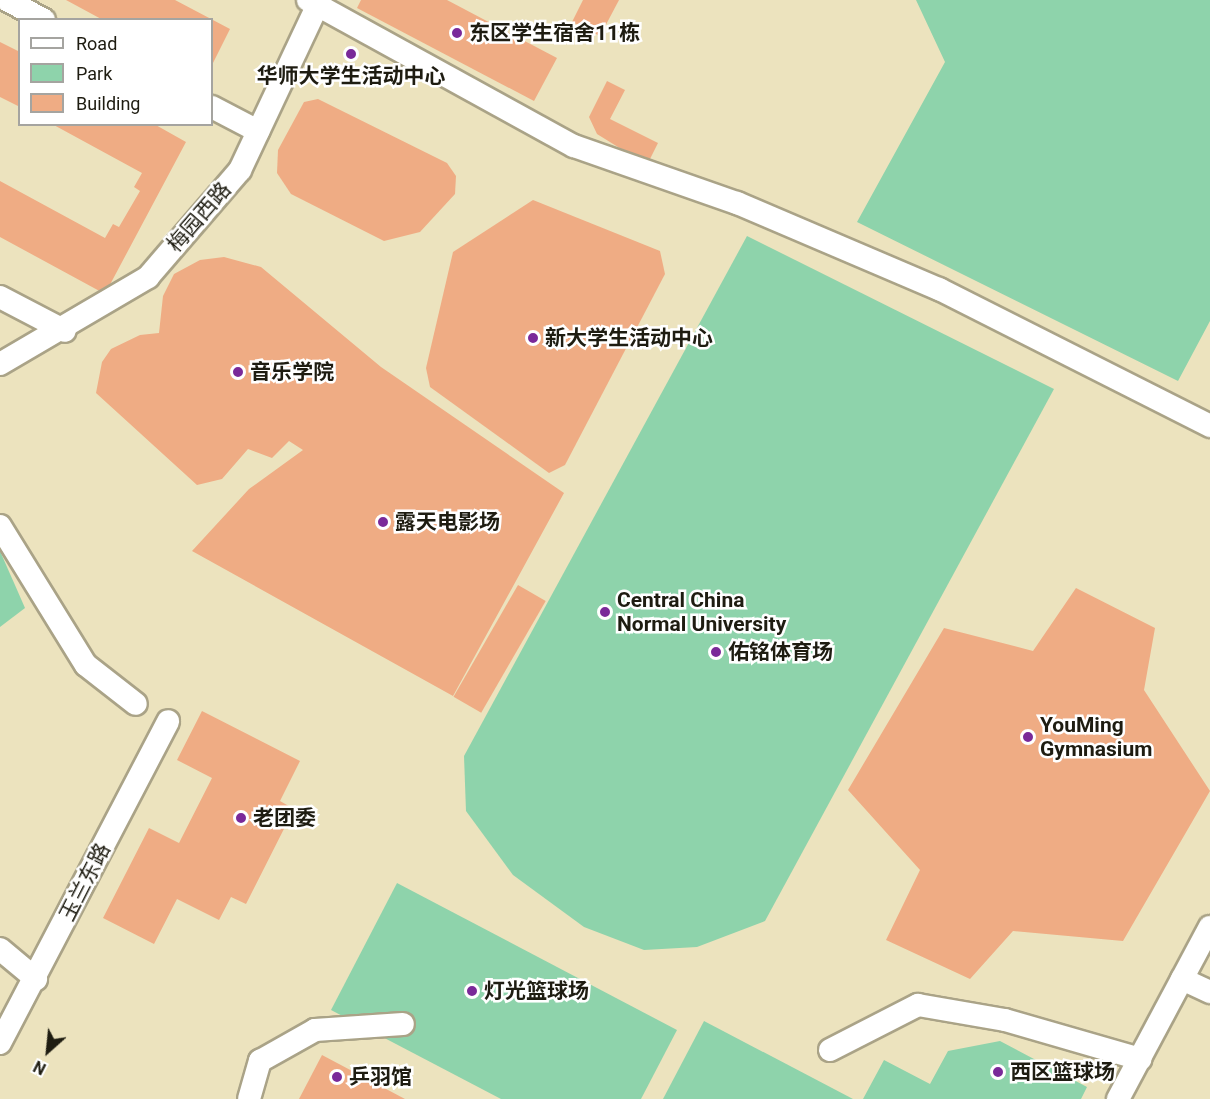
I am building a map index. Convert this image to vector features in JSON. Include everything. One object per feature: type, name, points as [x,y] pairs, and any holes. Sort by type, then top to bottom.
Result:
[{"type":"street","points":[[7,0],[40,18]]},
{"type":"street","points":[[315,2],[574,146],[737,203],[939,289],[1210,426]]},
{"type":"street","name":"梅园西路","points":[[0,364],[65,331],[148,277],[240,170],[315,2]]},
{"type":"street","points":[[213,108],[258,131]]},
{"type":"street","points":[[0,297],[65,331]]},
{"type":"street","points":[[0,526],[86,665],[136,704]]},
{"type":"street","name":"玉兰东路","points":[[0,1043],[36,979],[168,721]]},
{"type":"street","points":[[1118,1099],[1210,927]]},
{"type":"street","points":[[0,949],[36,979]]},
{"type":"street","points":[[1182,979],[1210,992]]},
{"type":"street","points":[[830,1050],[918,1005],[1005,1020],[1140,1059]]},
{"type":"street","points":[[249,1099],[260,1060],[315,1030],[403,1024]]},
{"type":"shaded area","name":"Central China Normal University","points":[[0,0],[1210,0],[1210,1099],[0,1099]]},
{"type":"green space","points":[[916,0],[1210,0],[1210,321],[1178,381],[857,222],[945,62]]},
{"type":"green space","name":"佑铭体育场","points":[[747,236],[1054,389],[765,921],[697,947],[644,950],[584,927],[513,875],[466,811],[464,756]]},
{"type":"green space","points":[[0,551],[25,608],[0,627]]},
{"type":"green space","name":"灯光篮球场","points":[[397,883],[677,1030],[641,1099],[501,1099],[331,1010]]},
{"type":"green space","points":[[704,1021],[853,1099],[663,1099]]},
{"type":"green space","name":"西区篮球场","points":[[1000,1041],[1087,1087],[1081,1099],[863,1099],[884,1060],[930,1084],[948,1051]]},
{"type":"building","points":[[66,0],[175,0],[209,18],[99,18]]},
{"type":"building","name":"东区学生宿舍11栋","points":[[361,0],[447,0],[557,58],[534,101],[357,8]]},
{"type":"building","points":[[583,0],[619,0],[600,36],[572,22]]},
{"type":"building","points":[[213,20],[230,29],[213,63]]},
{"type":"building","points":[[0,42],[18,51],[18,106],[0,97]]},
{"type":"building","points":[[607,81],[625,90],[610,119],[658,143],[647,165],[597,134],[589,117]]},
{"type":"building","points":[[318,99],[447,163],[456,176],[455,194],[420,232],[384,241],[291,194],[277,173],[278,150],[304,102]]},
{"type":"building","points":[[56,126],[158,126],[186,142],[105,294],[0,237],[0,181],[105,238],[113,224],[119,227],[140,191],[134,187],[142,173]]},
{"type":"building","name":"新大学生活动中心","points":[[533,200],[660,251],[665,274],[565,465],[549,473],[430,387],[426,368],[453,252]]},
{"type":"building","name":"露天电影场","points":[[224,257],[261,267],[381,367],[564,493],[453,696],[192,551],[249,489],[303,450],[289,441],[272,458],[248,449],[222,479],[197,485],[96,393],[102,362],[111,349],[140,335],[159,333],[163,296],[174,274],[200,260]]},
{"type":"building","points":[[518,585],[546,601],[481,713],[454,697]]},
{"type":"building","name":"YouMing Gymnasium","points":[[1076,588],[1155,628],[1144,690],[1210,791],[1123,941],[1013,931],[970,979],[886,940],[920,870],[848,790],[944,628],[1033,651]]},
{"type":"building","name":"老团委","points":[[202,711],[300,761],[280,801],[294,809],[246,904],[231,897],[219,920],[177,899],[154,944],[103,918],[149,828],[179,843],[212,778],[177,760]]},
{"type":"building","name":"乒羽馆","points":[[322,1055],[405,1099],[299,1099]]},
{"type":"place","name":"东区学生宿舍11栋","points":[[457,33]]},
{"type":"place","name":"华师大学生活动中心","points":[[351,54]]},
{"type":"place","name":"新大学生活动中心","points":[[533,338]]},
{"type":"place","name":"音乐学院","points":[[238,372]]},
{"type":"place","name":"露天电影场","points":[[383,522]]},
{"type":"place","name":"Central China Normal University","points":[[605,612]]},
{"type":"place","name":"佑铭体育场","points":[[716,652]]},
{"type":"place","name":"YouMing Gymnasium","points":[[1028,737]]},
{"type":"place","name":"老团委","points":[[241,818]]},
{"type":"place","name":"灯光篮球场","points":[[472,991]]},
{"type":"place","name":"西区篮球场","points":[[998,1072]]},
{"type":"place","name":"乒羽馆","points":[[337,1077]]}]
